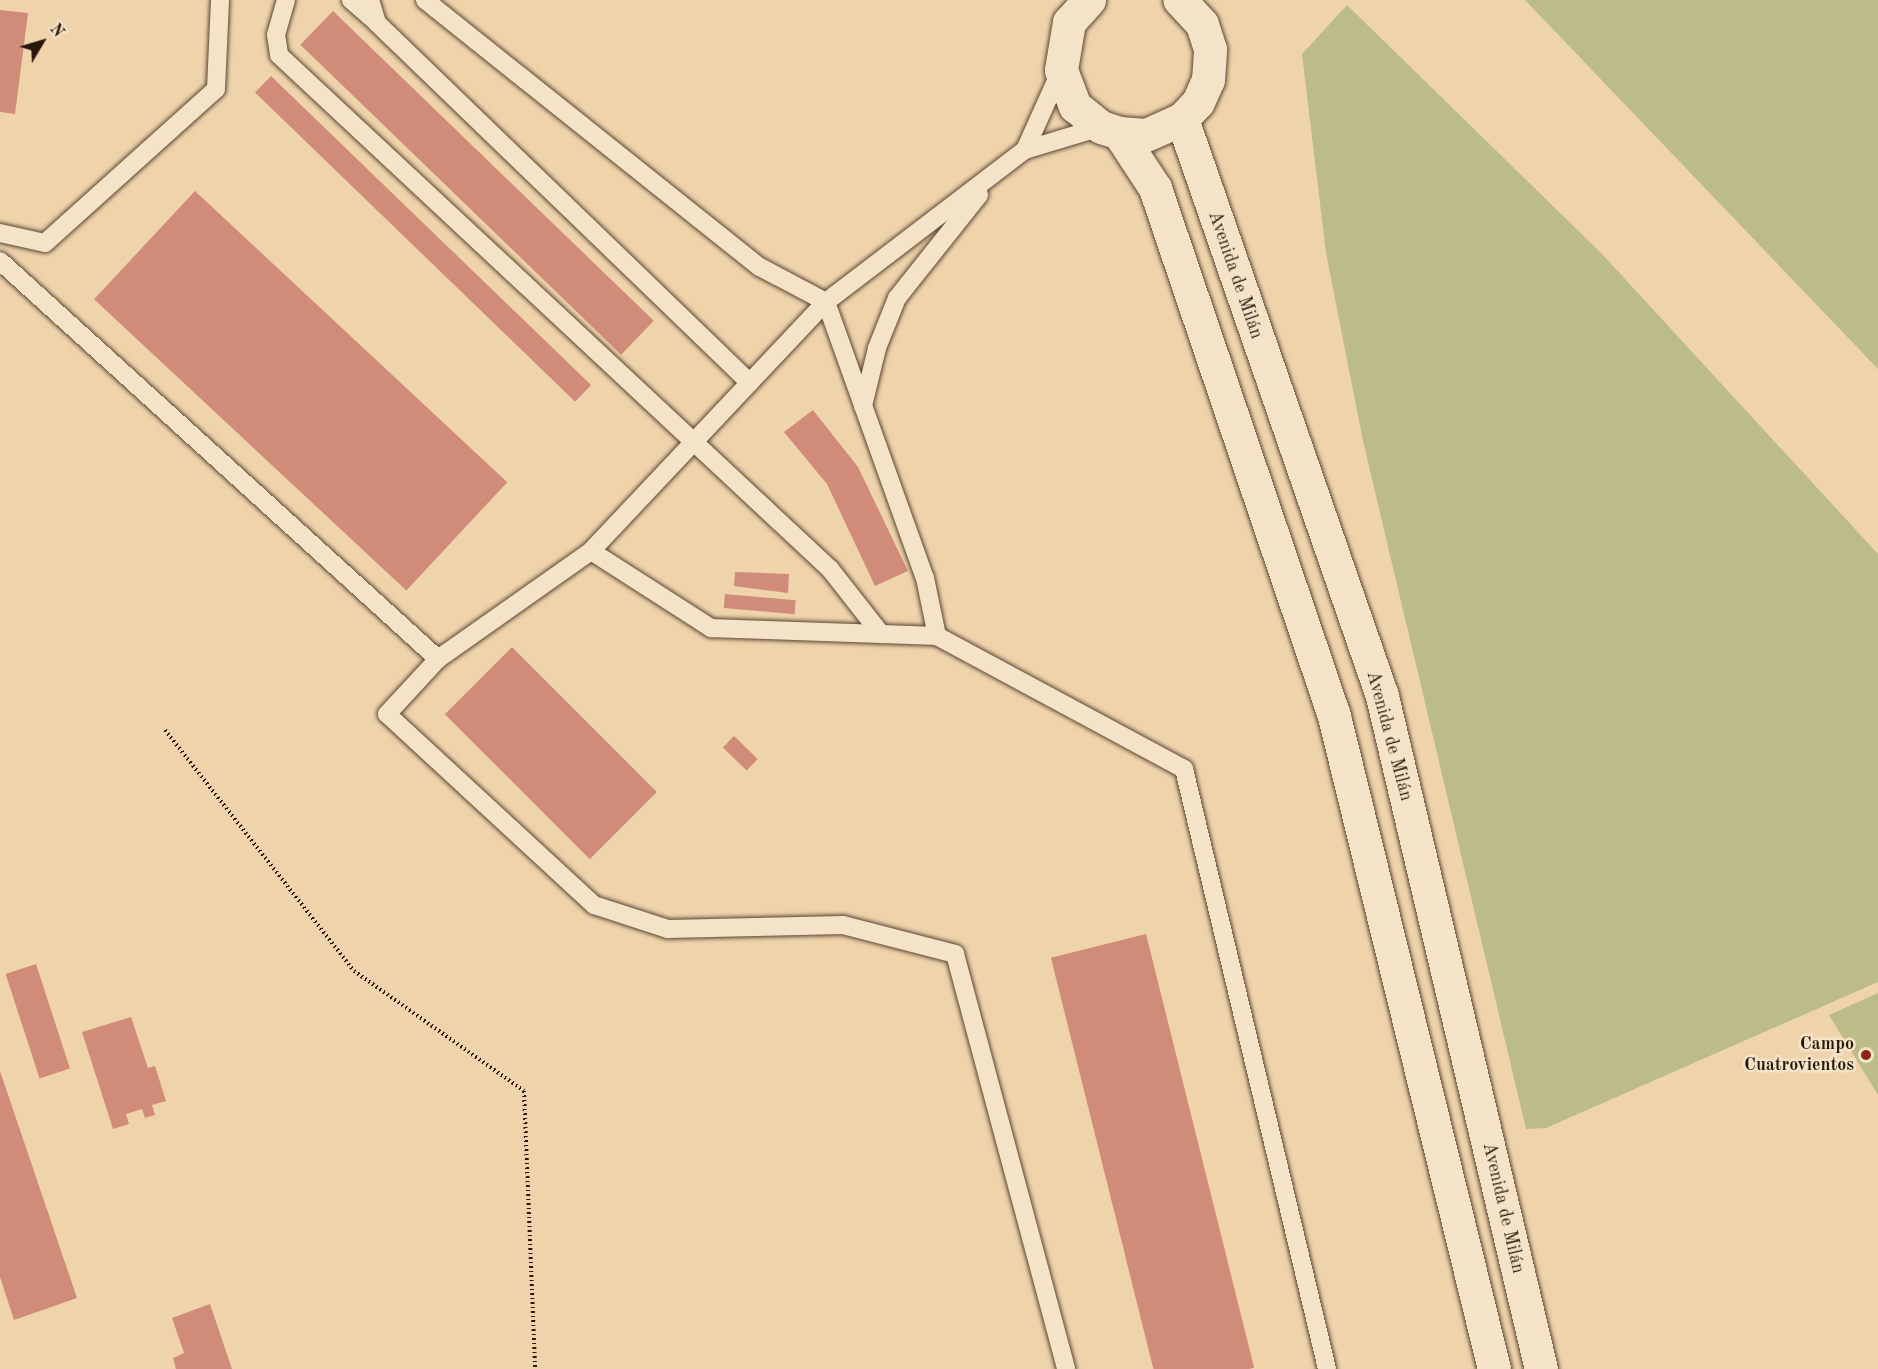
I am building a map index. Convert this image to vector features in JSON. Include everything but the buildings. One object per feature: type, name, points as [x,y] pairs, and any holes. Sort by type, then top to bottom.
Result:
[{"type":"street","points":[[1086,1],[1069,22],[1061,70],[1075,106],[1110,130],[1155,188],[1334,717],[1494,1369]]},
{"type":"street","points":[[1110,130],[1146,135],[1182,119],[1198,102],[1208,80],[1210,49],[1202,24],[1188,3]]},
{"type":"street","name":"Avenida de Milán","points":[[1182,119],[1382,696],[1541,1369]]},
{"type":"lane","points":[[0,233],[45,243],[216,89],[220,0]]},
{"type":"lane","points":[[286,0],[276,35],[279,55],[696,440],[830,569],[881,634]]},
{"type":"lane","points":[[351,0],[750,383]]},
{"type":"lane","points":[[370,0],[376,23]]},
{"type":"lane","points":[[425,0],[760,267],[826,302],[925,578],[938,636]]},
{"type":"lane","points":[[1026,150],[1061,70]]},
{"type":"lane","points":[[1066,1369],[955,954],[843,925],[668,929],[594,905],[387,714],[438,659],[591,551],[826,302],[1026,150],[1110,130]]},
{"type":"lane","points":[[863,406],[877,348],[897,298],[1006,164]]},
{"type":"lane","points":[[0,261],[438,659]]},
{"type":"lane","points":[[591,551],[711,628],[938,636],[1184,769],[1327,1369]]},
{"type":"path","points":[[165,730],[354,971],[524,1091],[535,1369]]},
{"type":"green space","points":[[1525,0],[1878,0],[1878,369]]},
{"type":"green space","points":[[1347,5],[1602,254],[1878,554],[1878,982],[1546,1128],[1526,1129],[1363,441],[1326,253],[1302,54]]},
{"type":"green space","name":"Campo Cuatrovientos","points":[[1878,993],[1878,1095],[1829,1015]]},
{"type":"place","name":"Campo Cuatrovientos","points":[[1866,1055]]}]
